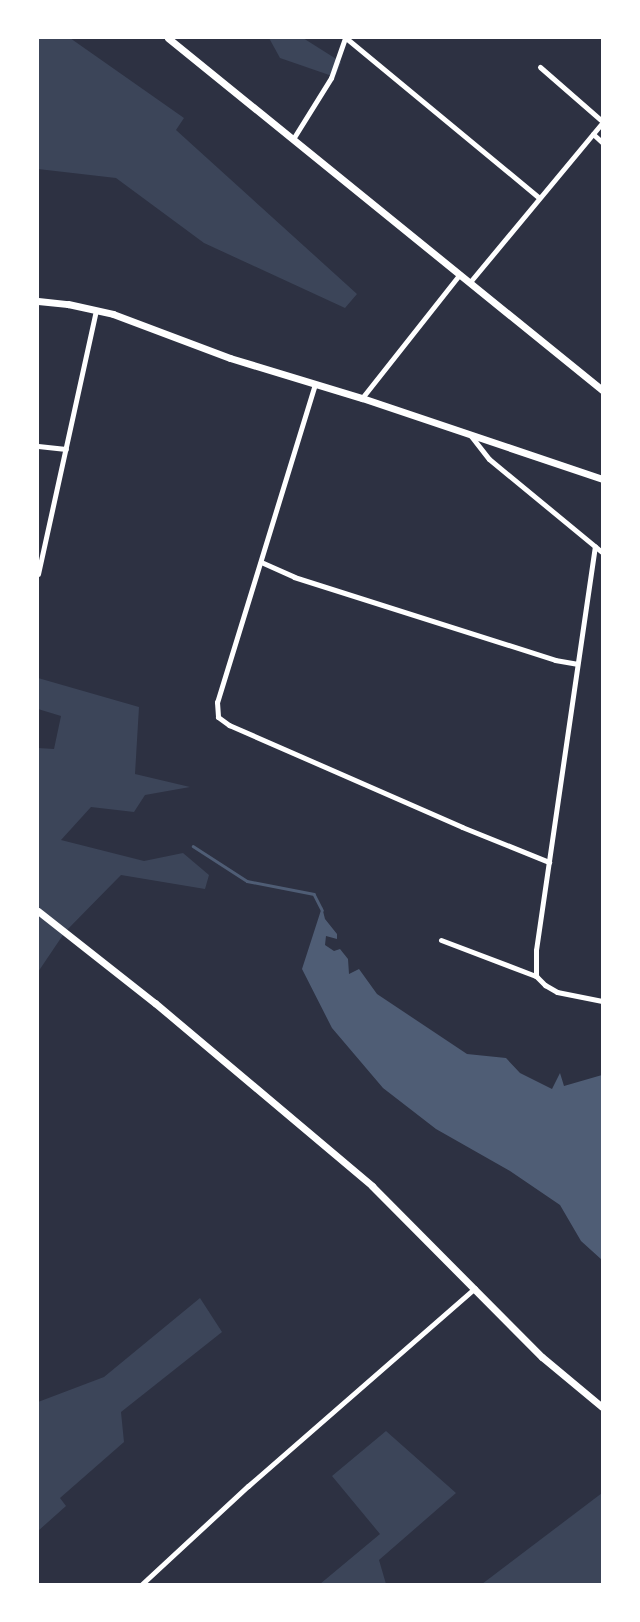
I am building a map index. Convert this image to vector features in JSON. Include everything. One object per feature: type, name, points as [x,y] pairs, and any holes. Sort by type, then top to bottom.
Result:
[{"type":"street","points":[[168,38],[602,390]]},
{"type":"street","points":[[293,139],[331,78],[345,38],[538,197]]},
{"type":"street","points":[[470,282],[538,197],[602,122],[540,67]]},
{"type":"street","points":[[593,134],[602,142]]},
{"type":"street","points":[[362,398],[460,274]]},
{"type":"street","points":[[38,301],[96,310],[135,322],[230,358],[362,398],[602,479]]},
{"type":"street","points":[[38,574],[96,310]]},
{"type":"street","points":[[315,384],[217,702],[218,717],[229,725],[462,827],[549,862]]},
{"type":"street","points":[[471,436],[489,459],[602,552]]},
{"type":"street","points":[[38,446],[66,448]]},
{"type":"street","points":[[536,976],[536,950],[595,546]]},
{"type":"street","points":[[261,562],[294,577],[555,660],[577,664]]},
{"type":"street","points":[[38,911],[155,1003],[372,1186],[475,1288],[542,1358],[602,1407]]},
{"type":"street","points":[[441,940],[536,976],[545,985],[557,992],[602,1001]]},
{"type":"street","points":[[142,1584],[262,1474],[475,1288]]},
{"type":"shaded area","points":[[38,38],[70,38],[184,118],[176,130],[357,294],[345,308],[204,243],[116,178],[38,169]]},
{"type":"shaded area","points":[[269,38],[303,38],[341,62],[335,77],[280,58]]},
{"type":"shaded area","points":[[38,678],[139,707],[135,774],[190,787],[145,795],[134,812],[91,807],[61,840],[144,861],[183,853],[209,875],[205,889],[121,875],[65,932],[38,972],[38,748],[54,749],[61,716],[38,709]]},
{"type":"shaded area","points":[[322,907],[325,919],[337,934],[337,939],[326,936],[325,945],[334,951],[340,949],[348,959],[349,974],[359,969],[377,994],[467,1054],[506,1058],[520,1073],[552,1089],[560,1073],[564,1086],[602,1075],[602,1260],[581,1241],[560,1205],[510,1171],[436,1129],[383,1088],[332,1028],[302,969]]},
{"type":"shaded area","points":[[200,1298],[222,1332],[121,1412],[124,1442],[60,1498],[66,1506],[38,1531],[38,1402],[104,1377]]},
{"type":"shaded area","points":[[386,1431],[456,1493],[379,1560],[386,1584],[320,1584],[380,1534],[332,1476]]},
{"type":"shaded area","points":[[602,1493],[602,1584],[482,1584]]},
{"type":"waterway","points":[[193,846],[247,881],[314,894],[322,910]]}]
